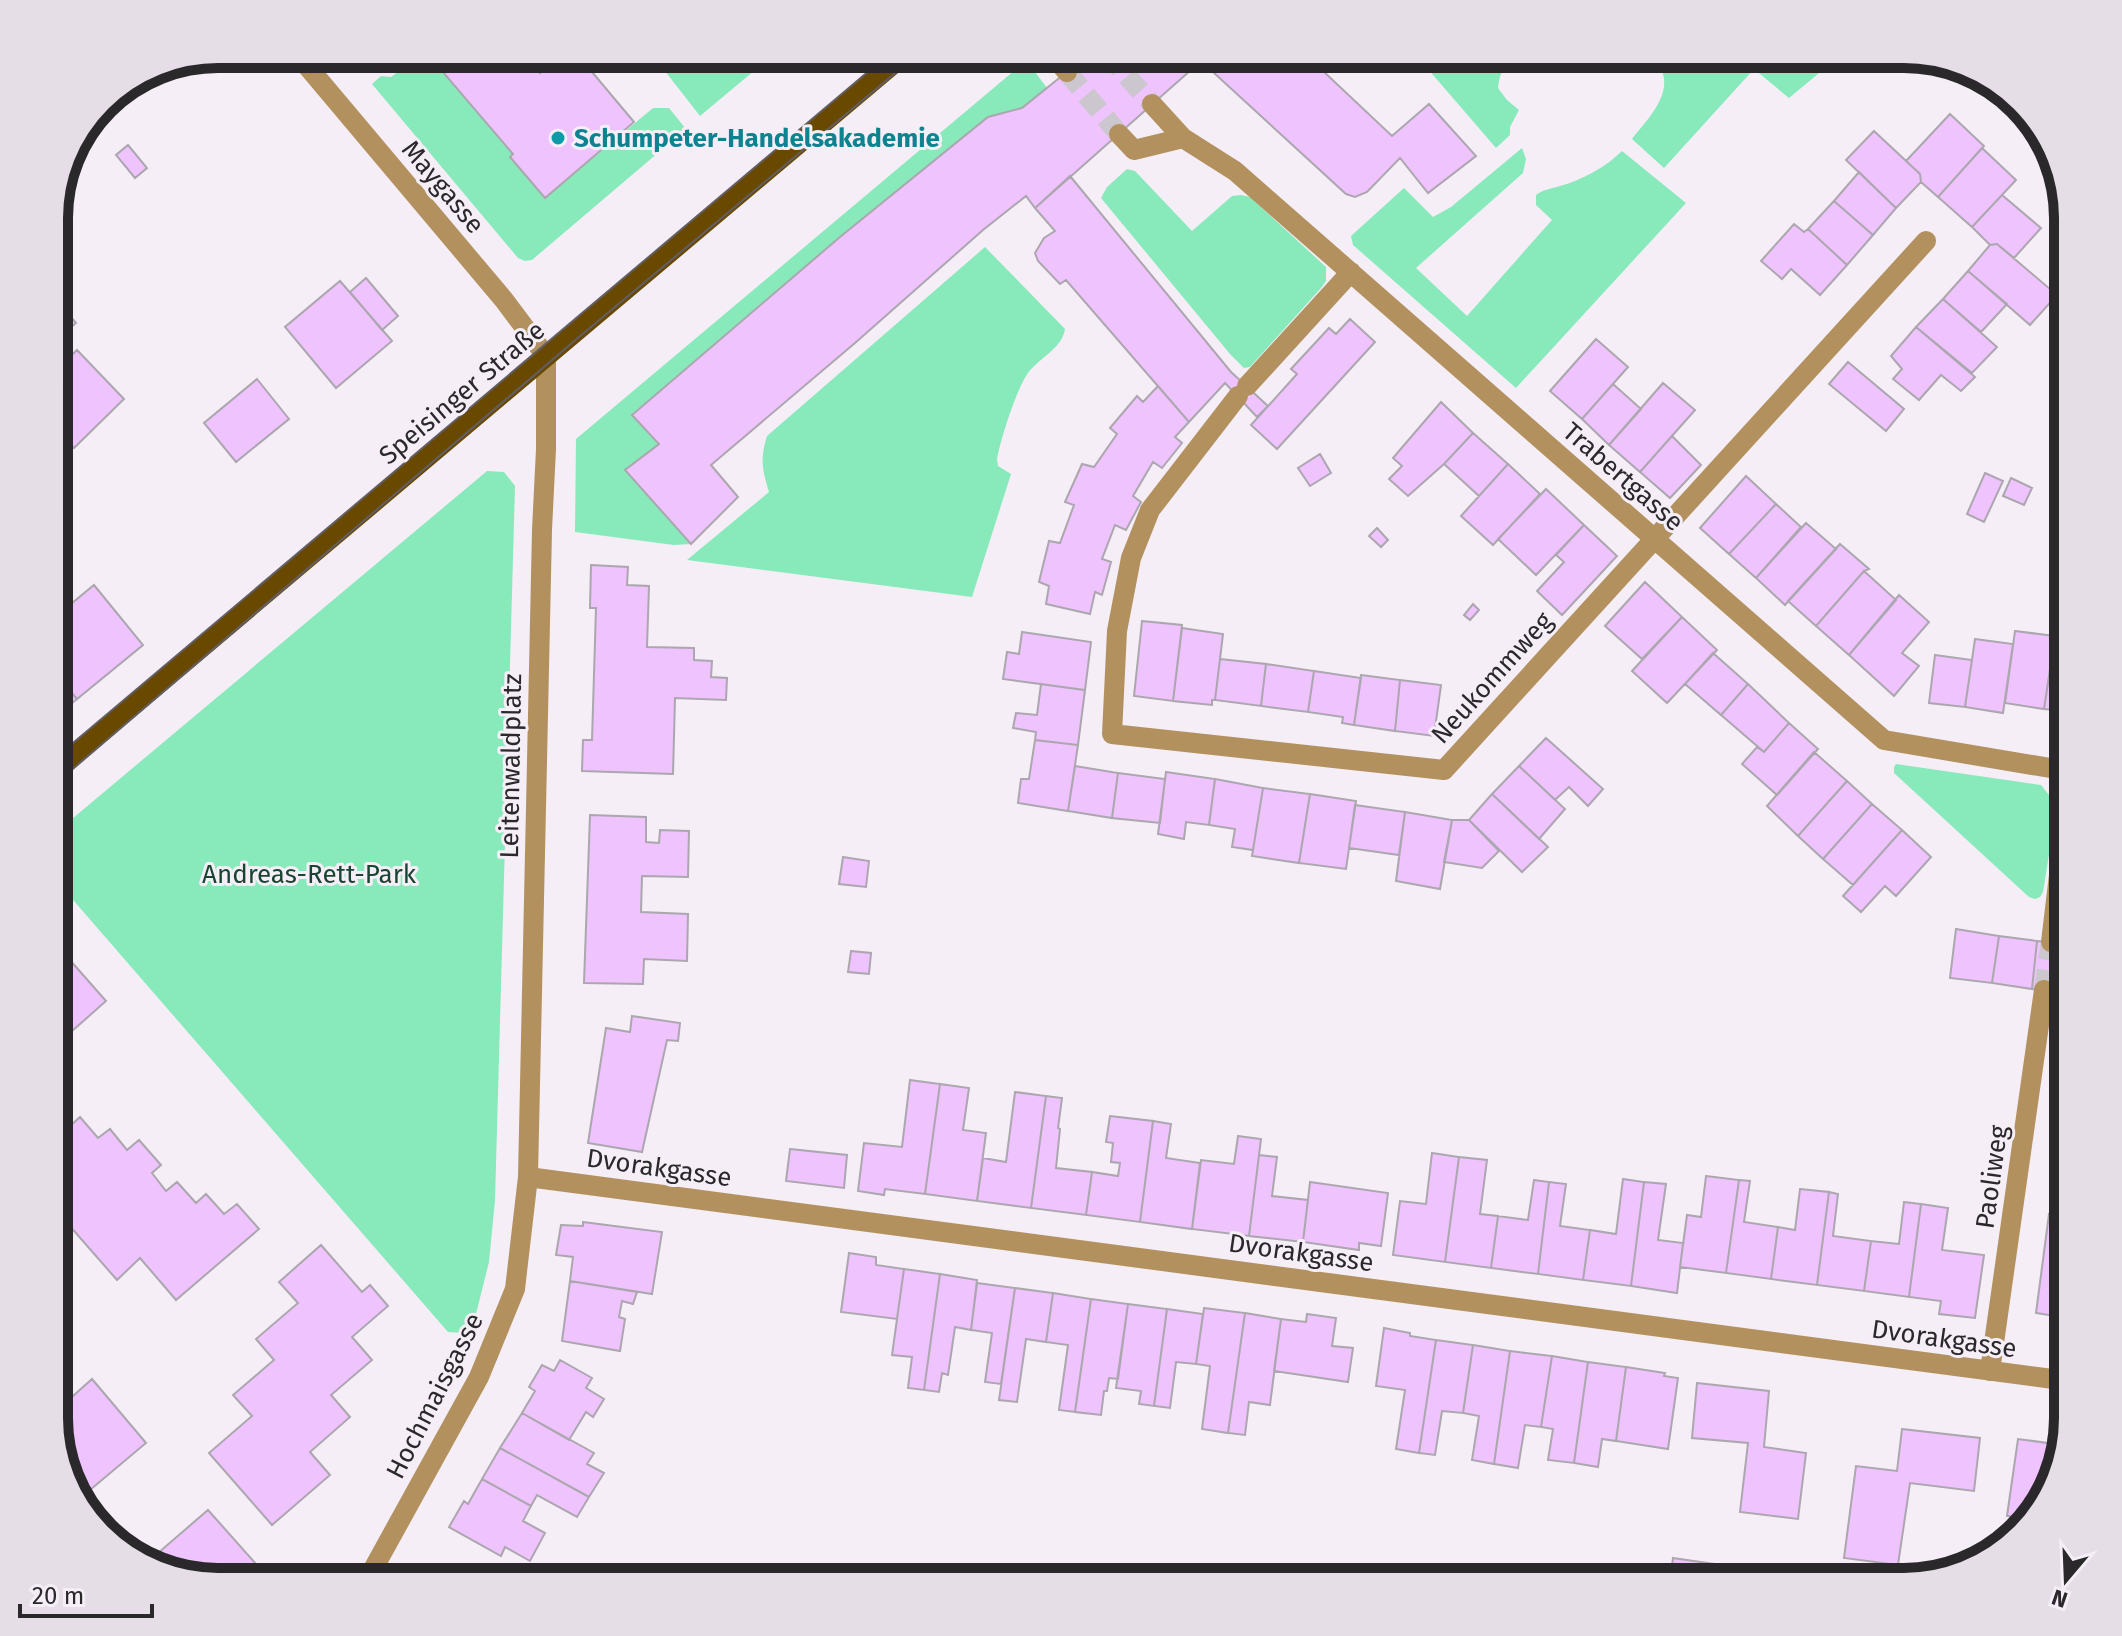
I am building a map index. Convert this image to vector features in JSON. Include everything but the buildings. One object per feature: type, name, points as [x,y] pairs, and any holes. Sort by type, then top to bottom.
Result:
[{"type":"main road","name":"Speisinger Straße","points":[[68,760],[888,68]]},
{"type":"street","name":"Maygasse","points":[[309,68],[504,300],[546,356]]},
{"type":"street","points":[[1064,68],[1067,72]]},
{"type":"street","name":"Trabertgasse","points":[[1152,104],[1183,138],[1235,171],[1884,740],[2054,769]]},
{"type":"street","points":[[1119,134],[1134,150],[1183,138]]},
{"type":"street","name":"Neukommweg","points":[[1351,272],[1242,391],[1150,510],[1131,558],[1117,631],[1112,734],[1444,770],[1926,241]]},
{"type":"street","name":"Leitenwaldplatz","points":[[528,1177],[546,356]]},
{"type":"street","points":[[2051,942],[2054,917]]},
{"type":"street","name":"Paoliweg","points":[[1990,1371],[2044,990]]},
{"type":"street","name":"Dvorakgasse","points":[[528,1177],[2054,1379]]},
{"type":"street","name":"Hochmaisgasse","points":[[374,1568],[479,1377],[515,1289],[528,1177]]},
{"type":"green space","points":[[403,68],[440,68],[513,154],[510,157],[545,198],[653,108],[669,108],[686,129],[532,260],[525,261],[518,258],[372,84],[381,76],[391,77]]},
{"type":"green space","points":[[663,68],[757,68],[700,116]]},
{"type":"green space","points":[[1017,68],[1035,72],[1047,88],[1022,108],[988,117],[632,414],[659,444],[626,470],[691,544],[674,545],[575,532],[576,439]]},
{"type":"green space","points":[[1427,68],[1504,68],[1498,88],[1519,110],[1510,127],[1510,135],[1496,148]]},
{"type":"green space","points":[[1660,68],[1825,68],[1789,98],[1754,69],[1664,168],[1632,139],[1661,99],[1664,90]]},
{"type":"green space","points":[[1522,148],[1526,159],[1523,173],[1416,268],[1467,316],[1552,220],[1536,205],[1536,195],[1542,191],[1585,177],[1622,151],[1686,203],[1516,388],[1353,245],[1351,236],[1404,188],[1433,217],[1451,207]]},
{"type":"green space","points":[[1127,169],[1135,171],[1192,231],[1232,196],[1250,197],[1326,267],[1326,281],[1321,288],[1250,367],[1244,368],[1230,354],[1101,198],[1107,187]]},
{"type":"green space","points":[[985,247],[1065,329],[1059,343],[1026,376],[1009,416],[997,459],[998,466],[1011,474],[972,597],[687,560],[769,492],[763,464],[767,436]]},
{"type":"green space","name":"Andreas-Rett-Park","points":[[487,471],[504,472],[515,486],[495,1200],[489,1262],[476,1314],[464,1333],[448,1332],[68,894],[68,822]]},
{"type":"green space","points":[[1896,764],[2041,785],[2054,801],[2054,824],[2040,897],[2029,897],[1894,773]]},
{"type":"tunnel","points":[[1120,68],[1152,104]]},
{"type":"tunnel","points":[[1067,72],[1119,134]]},
{"type":"tunnel","points":[[2044,990],[2051,942]]},
{"type":"tram line","points":[[68,747],[872,68]]},
{"type":"tram line","points":[[68,773],[579,337],[901,68]]},
{"type":"place","name":"Schumpeter-Handelsakademie","points":[[558,138]]}]
